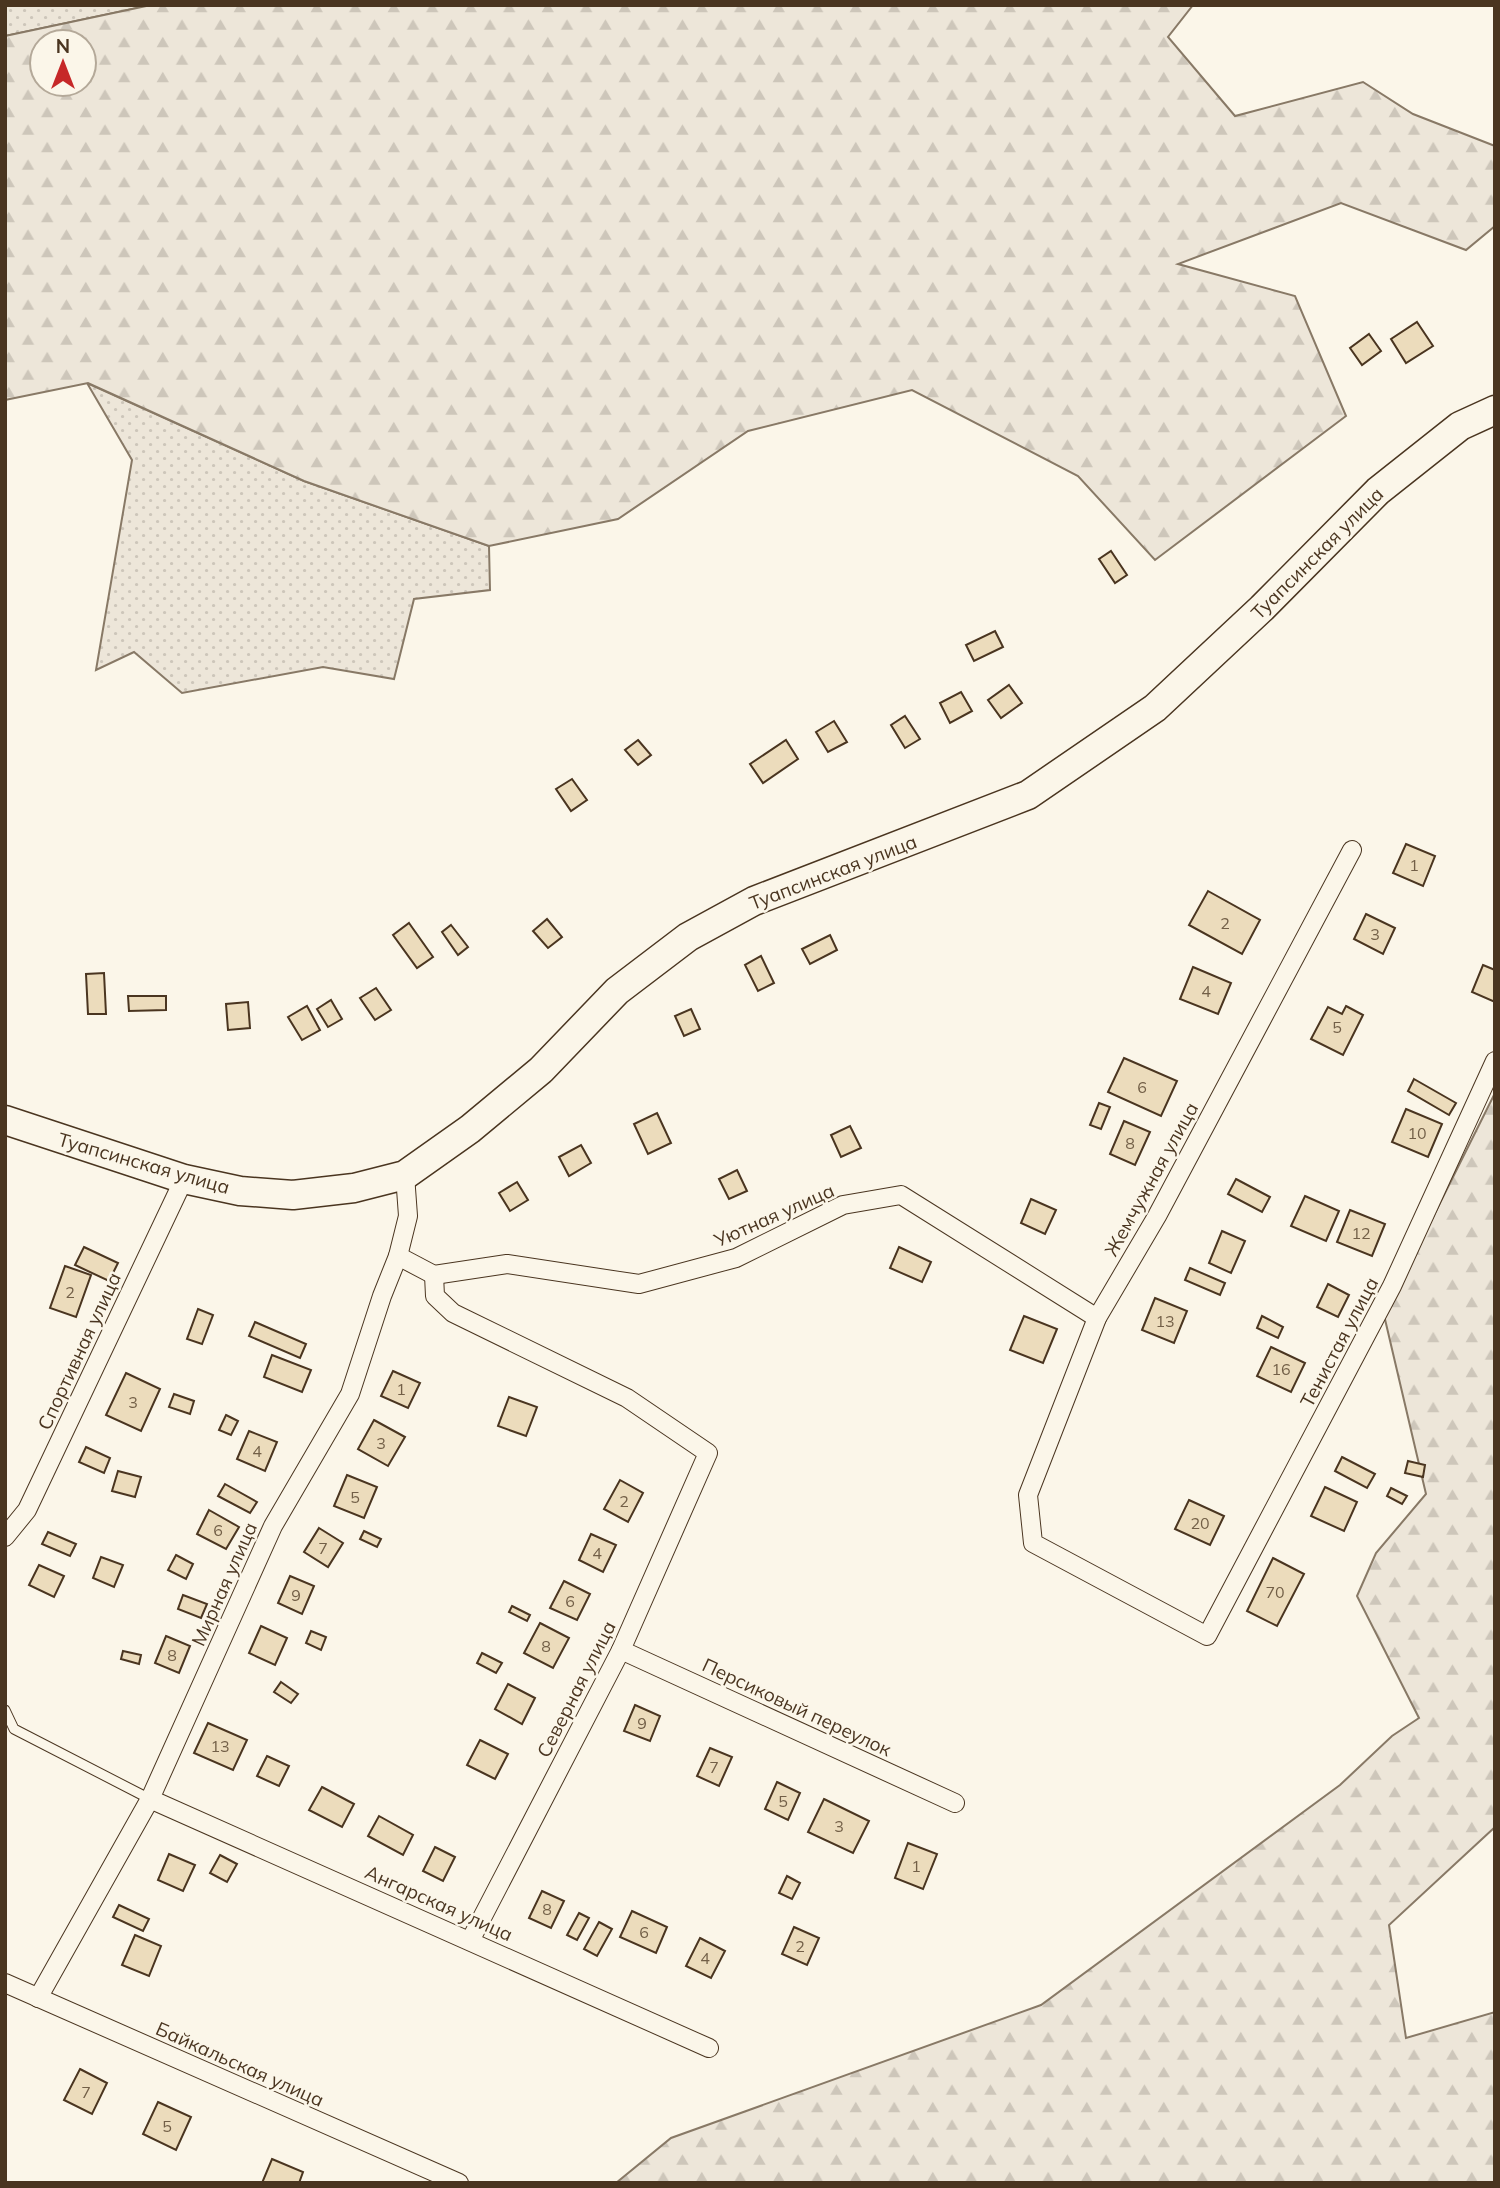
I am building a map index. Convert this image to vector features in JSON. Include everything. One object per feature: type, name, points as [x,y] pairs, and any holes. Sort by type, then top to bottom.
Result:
[{"type":"main road","name":"Туапсинская улица","points":[[5,1120],[184,1179],[240,1191],[293,1195],[354,1188],[405,1175],[470,1129],[531,1078],[617,991],[688,937],[754,901],[1028,795],[1154,708],[1262,608],[1378,491],[1460,426],[1495,410]]},
{"type":"street","name":"Жемчужная улица","points":[[1033,1543],[1028,1495],[1097,1318],[1157,1216],[1352,850]]},
{"type":"street","name":"Тенистая улица","points":[[1033,1543],[1207,1636],[1392,1286],[1495,1061]]},
{"type":"street","name":"Мирная улица","points":[[38,1998],[150,1799],[273,1526],[350,1394],[398,1256],[408,1216],[405,1175]]},
{"type":"street","name":"Спортивная улица","points":[[5,1538],[27,1510],[184,1179]]},
{"type":"street","name":"Уютная улица","points":[[434,1275],[507,1264],[639,1284],[736,1258],[843,1205],[901,1195],[1097,1318]]},
{"type":"street","points":[[398,1256],[434,1275]]},
{"type":"street","name":"Северная улица","points":[[434,1275],[435,1296],[453,1314],[627,1398],[708,1453],[621,1650],[471,1939]]},
{"type":"street","name":"Персиковый переулок","points":[[621,1650],[955,1803]]},
{"type":"street","name":"Ангарская улица","points":[[150,1799],[471,1939],[709,2048]]},
{"type":"street","name":"Байкальская улица","points":[[5,1983],[458,2183]]},
{"type":"lane","points":[[5,1710],[14,1729],[150,1799]]},
{"type":"green space","points":[[5,5],[151,5],[43,28],[28,28],[28,31],[5,36]]},
{"type":"green space","points":[[151,5],[1193,5],[1168,37],[1235,116],[1363,82],[1413,114],[1495,146],[1495,226],[1466,250],[1341,203],[1178,264],[1295,296],[1346,416],[1155,560],[1078,476],[912,390],[748,431],[618,519],[489,546],[304,481],[88,383],[5,400],[5,36],[28,31],[28,98],[98,98],[98,28],[43,28]]},
{"type":"green space","points":[[87,383],[304,481],[489,546],[490,590],[414,599],[394,679],[323,667],[182,693],[134,652],[96,670],[132,460]]},
{"type":"green space","points":[[1495,1093],[1495,1827],[1389,1925],[1406,2038],[1495,2012],[1495,2183],[616,2183],[671,2138],[1041,2005],[1340,1785],[1392,1736],[1419,1718],[1357,1596],[1376,1553],[1426,1494],[1384,1315]]},
{"type":"building","points":[[1417,322],[1433,346],[1406,363],[1391,339]]},
{"type":"building","points":[[1369,334],[1381,351],[1362,365],[1350,348]]},
{"type":"building","points":[[1111,551],[1127,575],[1115,583],[1099,559]]},
{"type":"building","points":[[995,631],[1003,647],[974,661],[966,645]]},
{"type":"building","points":[[1009,685],[1022,703],[1001,718],[988,700]]},
{"type":"building","points":[[961,692],[972,711],[950,723],[940,703]]},
{"type":"building","points":[[905,716],[920,739],[905,748],[891,725]]},
{"type":"building","points":[[834,721],[847,742],[828,752],[816,732]]},
{"type":"building","points":[[638,740],[651,755],[638,765],[625,750]]},
{"type":"building","points":[[786,740],[798,759],[763,783],[750,764]]},
{"type":"building","points":[[572,779],[587,800],[571,811],[556,789]]},
{"type":"building","points":[[1406,844],[1435,856],[1423,886],[1393,873]]},
{"type":"building","points":[[1208,891],[1260,920],[1242,954],[1189,925]]},
{"type":"building","points":[[1366,914],[1395,928],[1383,954],[1354,939]]},
{"type":"building","points":[[547,919],[562,937],[548,948],[533,931]]},
{"type":"building","points":[[409,923],[433,957],[417,968],[393,935]]},
{"type":"building","points":[[451,925],[468,947],[458,955],[442,932]]},
{"type":"building","points":[[830,935],[837,950],[810,964],[802,949]]},
{"type":"building","points":[[761,956],[774,983],[758,991],[745,965]]},
{"type":"building","points":[[1483,965],[1495,970],[1495,1002],[1472,992]]},
{"type":"building","points":[[1193,967],[1231,983],[1218,1014],[1180,999]]},
{"type":"building","points":[[104,973],[106,1014],[88,1014],[86,974]]},
{"type":"building","points":[[376,988],[391,1010],[375,1020],[360,998]]},
{"type":"building","points":[[128,996],[166,996],[166,1010],[129,1011]]},
{"type":"building","points":[[331,1000],[342,1019],[328,1027],[317,1009]]},
{"type":"building","points":[[248,1002],[250,1028],[228,1030],[226,1004]]},
{"type":"building","points":[[307,1006],[320,1030],[302,1040],[288,1017]]},
{"type":"building","points":[[1346,1006],[1363,1015],[1343,1055],[1311,1039],[1328,1007],[1342,1014]]},
{"type":"building","points":[[691,1009],[700,1029],[684,1036],[675,1016]]},
{"type":"building","points":[[1124,1058],[1177,1081],[1161,1116],[1108,1092]]},
{"type":"building","points":[[1414,1079],[1456,1103],[1449,1115],[1408,1091]]},
{"type":"building","points":[[1099,1103],[1110,1107],[1101,1129],[1090,1125]]},
{"type":"building","points":[[1406,1109],[1442,1124],[1428,1157],[1392,1142]]},
{"type":"building","points":[[657,1113],[671,1143],[648,1154],[634,1124]]},
{"type":"building","points":[[1124,1121],[1150,1132],[1135,1165],[1110,1154]]},
{"type":"building","points":[[850,1126],[861,1148],[841,1157],[831,1135]]},
{"type":"building","points":[[581,1145],[591,1163],[569,1176],[559,1157]]},
{"type":"building","points":[[737,1170],[747,1191],[729,1199],[719,1179]]},
{"type":"building","points":[[1236,1179],[1270,1197],[1262,1212],[1228,1194]]},
{"type":"building","points":[[517,1182],[528,1200],[510,1211],[499,1193]]},
{"type":"building","points":[[1305,1196],[1339,1211],[1326,1241],[1291,1226]]},
{"type":"building","points":[[1031,1199],[1056,1210],[1045,1234],[1021,1223]]},
{"type":"building","points":[[1350,1210],[1385,1224],[1372,1256],[1337,1242]]},
{"type":"building","points":[[1222,1231],[1245,1241],[1231,1273],[1209,1263]]},
{"type":"building","points":[[84,1247],[118,1263],[109,1281],[75,1265]]},
{"type":"building","points":[[899,1247],[931,1262],[922,1282],[890,1268]]},
{"type":"building","points":[[65,1266],[91,1275],[76,1317],[50,1308]]},
{"type":"building","points":[[1190,1268],[1225,1283],[1220,1295],[1185,1280]]},
{"type":"building","points":[[1328,1284],[1349,1295],[1338,1317],[1317,1307]]},
{"type":"building","points":[[1155,1298],[1187,1311],[1174,1343],[1142,1330]]},
{"type":"building","points":[[198,1309],[213,1315],[202,1344],[187,1339]]},
{"type":"building","points":[[1024,1316],[1057,1329],[1043,1363],[1010,1350]]},
{"type":"building","points":[[1262,1316],[1283,1327],[1278,1338],[1257,1328]]},
{"type":"building","points":[[255,1322],[306,1344],[300,1358],[249,1336]]},
{"type":"building","points":[[1271,1347],[1305,1363],[1291,1392],[1257,1376]]},
{"type":"building","points":[[272,1355],[311,1370],[302,1392],[264,1377]]},
{"type":"building","points":[[393,1371],[420,1383],[408,1408],[381,1396]]},
{"type":"building","points":[[126,1373],[160,1389],[141,1431],[106,1415]]},
{"type":"building","points":[[174,1394],[194,1401],[190,1414],[169,1407]]},
{"type":"building","points":[[509,1397],[537,1407],[526,1436],[498,1426]]},
{"type":"building","points":[[226,1415],[238,1421],[231,1435],[219,1430]]},
{"type":"building","points":[[374,1420],[405,1437],[388,1466],[358,1449]]},
{"type":"building","points":[[249,1431],[277,1442],[265,1471],[237,1459]]},
{"type":"building","points":[[86,1447],[110,1458],[104,1473],[79,1462]]},
{"type":"building","points":[[1342,1457],[1375,1474],[1367,1488],[1335,1471]]},
{"type":"building","points":[[1408,1461],[1425,1465],[1423,1477],[1405,1473]]},
{"type":"building","points":[[118,1471],[141,1477],[135,1497],[112,1491]]},
{"type":"building","points":[[347,1475],[377,1487],[364,1518],[334,1506]]},
{"type":"building","points":[[620,1480],[643,1493],[628,1522],[604,1509]]},
{"type":"building","points":[[225,1484],[257,1502],[250,1513],[218,1496]]},
{"type":"building","points":[[1325,1487],[1357,1502],[1344,1531],[1311,1516]]},
{"type":"building","points":[[1391,1488],[1407,1496],[1402,1504],[1387,1496]]},
{"type":"building","points":[[1189,1500],[1224,1516],[1210,1545],[1175,1529]]},
{"type":"building","points":[[209,1510],[239,1527],[226,1549],[197,1534]]},
{"type":"building","points":[[319,1528],[343,1543],[328,1567],[304,1552]]},
{"type":"building","points":[[364,1531],[381,1539],[377,1547],[360,1539]]},
{"type":"building","points":[[48,1532],[76,1544],[70,1556],[42,1544]]},
{"type":"building","points":[[591,1534],[616,1545],[603,1572],[579,1560]]},
{"type":"building","points":[[176,1555],[193,1564],[186,1579],[168,1570]]},
{"type":"building","points":[[101,1557],[123,1565],[114,1587],[93,1578]]},
{"type":"building","points":[[1273,1558],[1304,1574],[1277,1626],[1247,1611]]},
{"type":"building","points":[[39,1565],[64,1576],[54,1597],[29,1585]]},
{"type":"building","points":[[290,1576],[314,1586],[302,1614],[278,1603]]},
{"type":"building","points":[[564,1581],[590,1594],[577,1620],[550,1608]]},
{"type":"building","points":[[183,1595],[207,1604],[201,1618],[178,1609]]},
{"type":"building","points":[[512,1606],[530,1615],[527,1621],[509,1612]]},
{"type":"building","points":[[540,1623],[569,1638],[553,1668],[524,1653]]},
{"type":"building","points":[[261,1626],[287,1638],[275,1665],[249,1653]]},
{"type":"building","points":[[311,1631],[326,1637],[321,1650],[306,1643]]},
{"type":"building","points":[[166,1636],[190,1646],[179,1673],[155,1663]]},
{"type":"building","points":[[123,1651],[141,1655],[139,1664],[121,1659]]},
{"type":"building","points":[[482,1653],[502,1663],[496,1673],[477,1663]]},
{"type":"building","points":[[281,1682],[298,1694],[291,1703],[274,1692]]},
{"type":"building","points":[[508,1684],[535,1698],[522,1724],[495,1709]]},
{"type":"building","points":[[635,1705],[660,1716],[650,1741],[624,1731]]},
{"type":"building","points":[[208,1723],[247,1740],[233,1770],[194,1753]]},
{"type":"building","points":[[480,1740],[508,1754],[495,1779],[467,1765]]},
{"type":"building","points":[[710,1748],[732,1757],[719,1786],[697,1776]]},
{"type":"building","points":[[267,1756],[289,1766],[279,1786],[257,1776]]},
{"type":"building","points":[[777,1782],[800,1793],[788,1820],[765,1809]]},
{"type":"building","points":[[322,1787],[354,1804],[342,1827],[309,1810]]},
{"type":"building","points":[[824,1799],[869,1821],[853,1853],[808,1832]]},
{"type":"building","points":[[379,1816],[413,1835],[403,1855],[368,1836]]},
{"type":"building","points":[[908,1843],[937,1854],[923,1889],[895,1878]]},
{"type":"building","points":[[435,1847],[455,1857],[443,1881],[423,1871]]},
{"type":"building","points":[[169,1854],[195,1865],[183,1891],[158,1880]]},
{"type":"building","points":[[220,1855],[237,1864],[227,1882],[210,1873]]},
{"type":"building","points":[[787,1876],[800,1883],[792,1899],[779,1893]]},
{"type":"building","points":[[542,1891],[564,1901],[551,1928],[529,1918]]},
{"type":"building","points":[[119,1905],[149,1919],[143,1931],[113,1917]]},
{"type":"building","points":[[632,1911],[667,1927],[656,1953],[620,1937]]},
{"type":"building","points":[[579,1913],[589,1918],[577,1940],[567,1935]]},
{"type":"building","points":[[599,1922],[612,1929],[597,1956],[584,1949]]},
{"type":"building","points":[[794,1927],[819,1938],[807,1965],[782,1954]]},
{"type":"building","points":[[135,1935],[161,1946],[149,1976],[122,1965]]},
{"type":"building","points":[[700,1938],[725,1951],[711,1978],[686,1966]]},
{"type":"building","points":[[80,2069],[107,2083],[92,2114],[64,2100]]},
{"type":"building","points":[[158,2102],[191,2117],[176,2150],[143,2134]]},
{"type":"building","points":[[272,2159],[303,2172],[299,2183],[262,2183]]}]
